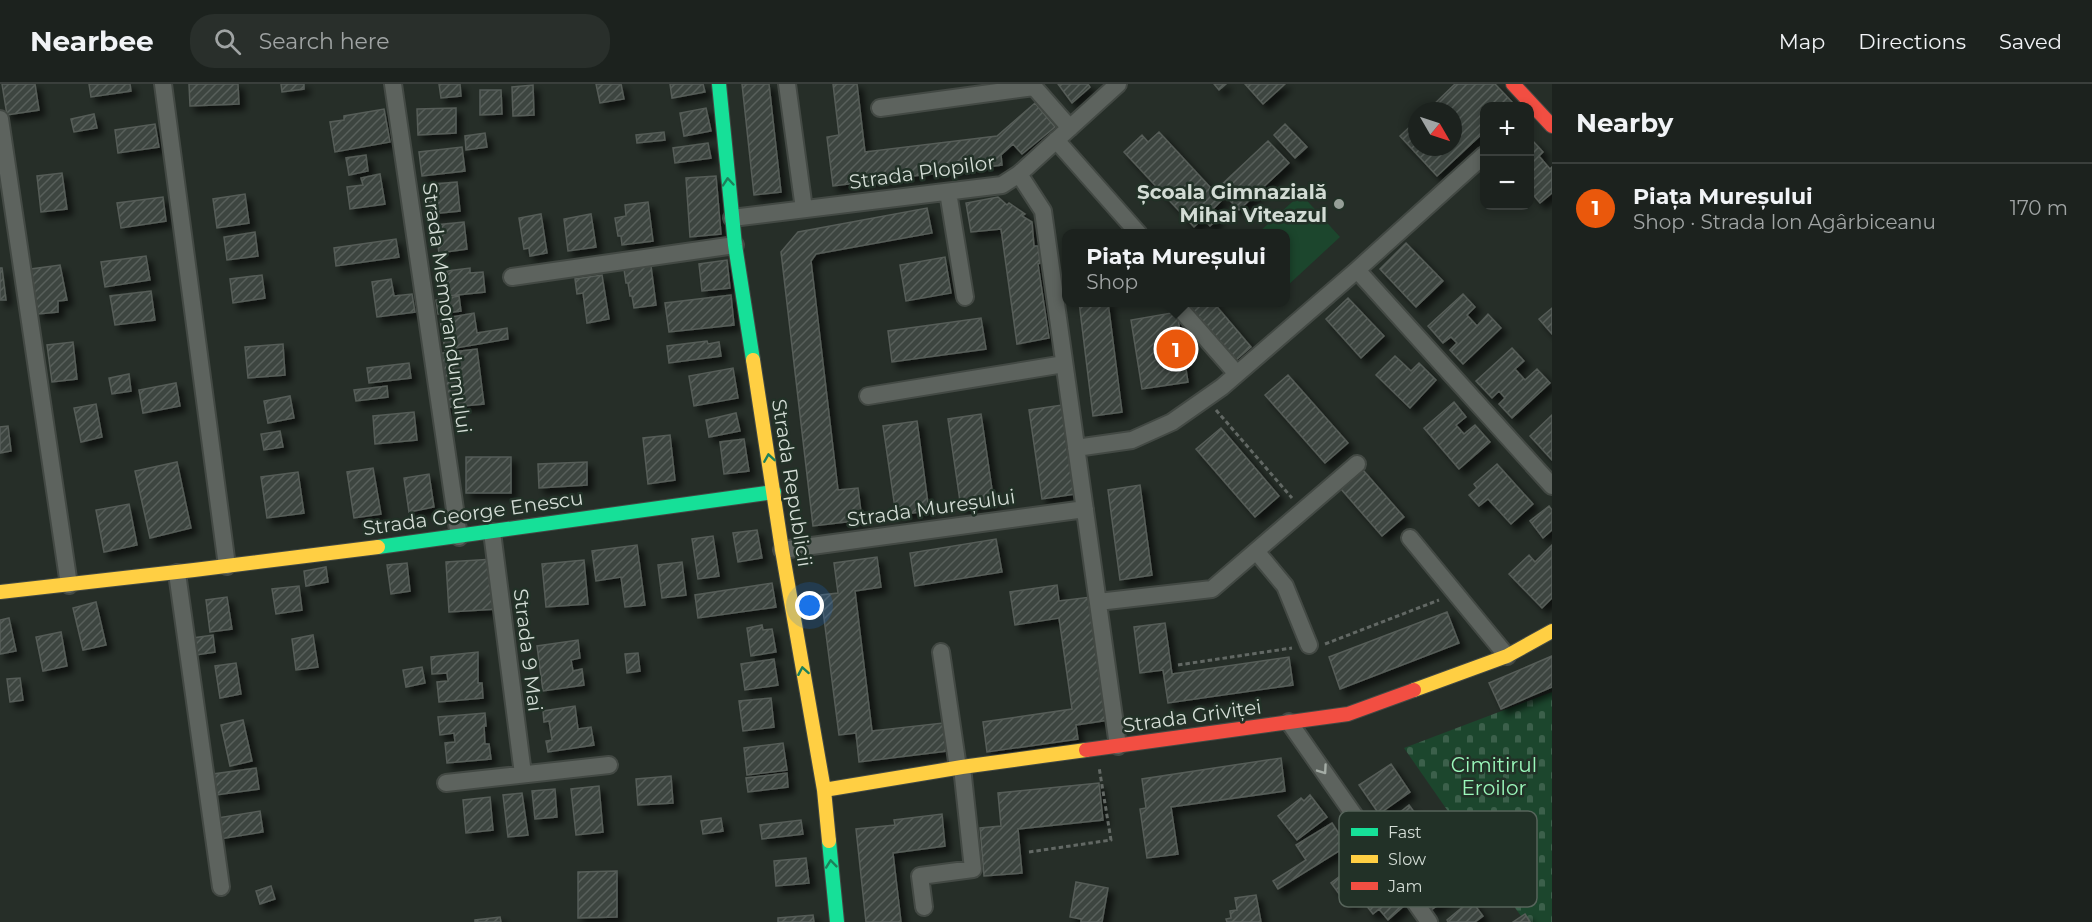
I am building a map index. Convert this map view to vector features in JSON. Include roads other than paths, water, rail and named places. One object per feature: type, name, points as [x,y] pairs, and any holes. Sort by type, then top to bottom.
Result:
[{"type":"street","points":[[163,84],[227,566]]},
{"type":"street","name":"Strada Memorandumului","points":[[393,84],[459,537]]},
{"type":"street","name":"Strada Republicii","points":[[719,84],[735,245],[824,790],[837,922]]},
{"type":"street","points":[[787,84],[804,209]]},
{"type":"street","name":"Strada Plopilor","points":[[732,218],[1002,185],[1019,174],[1118,84]]},
{"type":"street","points":[[1514,84],[1527,102]]},
{"type":"street","points":[[880,108],[979,89],[1034,87],[1070,128]]},
{"type":"street","points":[[1534,112],[1552,126]]},
{"type":"street","points":[[0,120],[69,585]]},
{"type":"street","points":[[1056,140],[1135,229]]},
{"type":"street","points":[[1076,448],[1132,440],[1172,422],[1206,398],[1357,270],[1484,156]]},
{"type":"street","points":[[1019,174],[1043,211],[1118,746]]},
{"type":"street","points":[[948,192],[965,297]]},
{"type":"street","points":[[512,277],[735,245]]},
{"type":"street","points":[[1357,270],[1552,486]]},
{"type":"street","points":[[1178,307],[1237,374]]},
{"type":"street","points":[[868,396],[1064,364]]},
{"type":"street","points":[[1098,602],[1212,589],[1357,464]]},
{"type":"street","name":"Strada George Enescu","points":[[0,592],[177,573],[459,537],[774,492]]},
{"type":"street","name":"Strada Mureșului","points":[[783,550],[1086,509]]},
{"type":"street","name":"Strada 9 Mai","points":[[492,532],[523,774]]},
{"type":"street","points":[[1410,538],[1507,656]]},
{"type":"street","points":[[1256,551],[1285,586],[1309,645]]},
{"type":"street","points":[[177,573],[221,888]]},
{"type":"street","name":"Strada Griviței","points":[[824,790],[960,768],[1348,714],[1507,656],[1538,641],[1552,631]]},
{"type":"street","points":[[924,907],[920,876],[973,869],[960,768],[941,652]]},
{"type":"street","points":[[1290,722],[1352,811]]},
{"type":"street","points":[[446,783],[609,765]]},
{"type":"street","points":[[1419,907],[1429,922]]},
{"type":"place","name":"Școala Gimnazială Mihai Viteazul","points":[[1339,204]]},
{"type":"place","name":"Piața Mureșului","points":[[1176,349]]},
{"type":"park label","name":"Cimitirul Eroilor","points":[[1494,776]]}]
